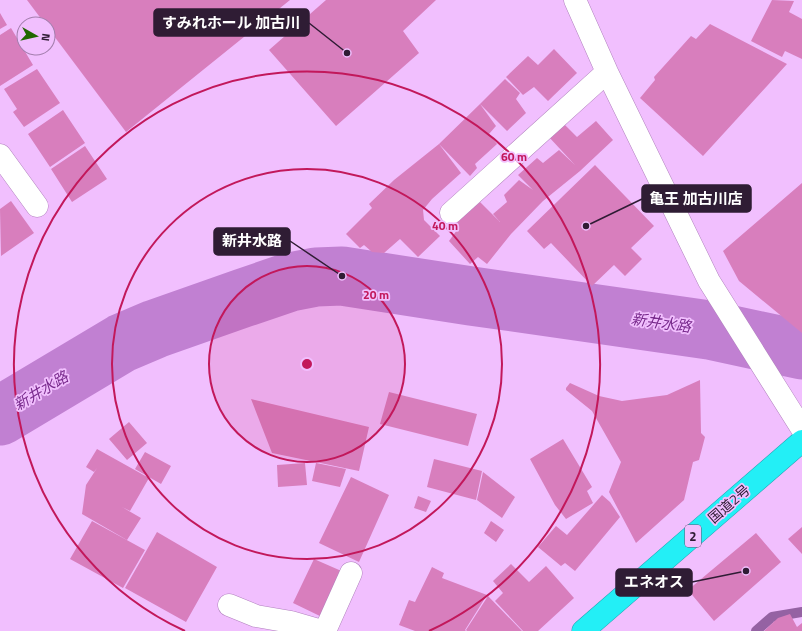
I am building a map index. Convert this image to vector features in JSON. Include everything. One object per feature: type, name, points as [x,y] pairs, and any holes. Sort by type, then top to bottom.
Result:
[{"type":"highway","name":"国道2号","points":[[583,631],[802,441]]},
{"type":"street","points":[[575,0],[607,72],[709,281],[802,429]]},
{"type":"street","points":[[451,213],[607,72]]},
{"type":"street","points":[[0,155],[37,206]]},
{"type":"street","points":[[325,631],[351,573]]},
{"type":"street","points":[[229,605],[256,616],[291,622],[322,631]]},
{"type":"building","points":[[27,0],[290,0],[126,132],[56,39],[56,16],[39,16]]},
{"type":"building","points":[[326,0],[436,0],[403,31],[419,53],[336,126],[269,50]]},
{"type":"building","points":[[772,0],[794,1],[789,12],[802,19],[802,59],[785,51],[782,57],[751,41]]},
{"type":"building","points":[[0,13],[7,25],[0,29]]},
{"type":"building","points":[[710,24],[787,64],[703,156],[640,98],[655,80],[654,77],[691,36],[696,39]]},
{"type":"building","points":[[11,28],[16,36],[16,56],[28,56],[33,65],[0,86],[0,35]]},
{"type":"building","points":[[554,49],[577,73],[548,101],[534,87],[523,95],[506,77],[528,56],[538,65]]},
{"type":"building","points":[[37,69],[60,103],[24,127],[13,112],[17,109],[4,89]]},
{"type":"building","points":[[505,79],[520,93],[516,99],[526,113],[507,131],[480,104]]},
{"type":"building","points":[[480,104],[496,126],[489,134],[497,144],[475,164],[477,168],[470,176],[439,144]]},
{"type":"building","points":[[63,110],[85,143],[50,167],[28,134]]},
{"type":"building","points":[[596,121],[613,140],[580,171],[543,201],[511,234],[487,264],[478,257],[470,264],[449,241],[457,230],[454,223],[480,202],[500,222],[493,214],[507,202],[504,195],[519,180],[533,190],[518,175],[537,158],[543,163],[559,150],[575,165],[548,136],[563,123],[577,137]]},
{"type":"building","points":[[439,144],[461,173],[432,199],[423,210],[424,220],[440,236],[418,257],[400,239],[384,253],[372,252],[364,245],[360,248],[346,234],[372,208],[369,204],[394,180]]},
{"type":"building","points":[[85,146],[107,179],[72,202],[51,169]]},
{"type":"building","points":[[595,165],[654,226],[631,248],[642,259],[625,276],[614,265],[592,286],[551,243],[544,249],[527,231]]},
{"type":"building","points":[[802,183],[802,333],[739,281],[723,251]]},
{"type":"building","points":[[11,201],[34,233],[1,256],[0,209]]},
{"type":"building","points":[[700,380],[701,433],[705,437],[699,460],[693,462],[684,500],[636,543],[609,492],[621,462],[592,411],[566,390],[566,388],[570,383],[599,396],[622,401],[667,395]]},
{"type":"building","points":[[389,392],[477,414],[468,446],[380,424]]},
{"type":"building","points":[[251,399],[369,427],[359,471],[272,453]]},
{"type":"building","points":[[129,422],[147,443],[127,460],[109,439]]},
{"type":"building","points":[[563,439],[592,487],[587,491],[593,503],[566,519],[555,505],[530,459]]},
{"type":"building","points":[[97,449],[149,478],[130,511],[122,507],[141,518],[127,540],[82,514],[86,485],[97,468],[94,472],[86,467]]},
{"type":"building","points":[[145,452],[171,466],[161,484],[135,469]]},
{"type":"building","points":[[434,459],[482,471],[476,500],[427,487]]},
{"type":"building","points":[[305,463],[307,485],[278,487],[277,465]]},
{"type":"building","points":[[316,463],[346,469],[340,487],[312,481]]},
{"type":"building","points":[[483,472],[515,497],[502,518],[477,500]]},
{"type":"building","points":[[351,477],[389,495],[359,562],[319,543]]},
{"type":"building","points":[[602,495],[610,502],[620,517],[575,571],[565,563],[561,566],[538,547],[556,526],[567,535]]},
{"type":"building","points":[[418,496],[431,501],[426,512],[414,508]]},
{"type":"building","points":[[92,521],[145,550],[123,588],[70,559]]},
{"type":"building","points":[[491,521],[504,530],[496,542],[484,533]]},
{"type":"building","points":[[802,527],[802,554],[788,539]]},
{"type":"building","points":[[157,532],[217,567],[186,622],[125,588]]},
{"type":"building","points":[[756,533],[781,562],[714,621],[688,590]]},
{"type":"building","points":[[314,559],[346,573],[324,618],[293,603]]},
{"type":"building","points":[[511,564],[529,582],[546,566],[574,598],[538,631],[523,631],[495,601],[503,593],[493,581]]},
{"type":"building","points":[[432,567],[444,573],[442,578],[487,595],[465,630],[466,631],[415,631],[399,625],[409,600],[415,602]]},
{"type":"building","points":[[488,596],[522,631],[466,630]]},
{"type":"building","points":[[790,614],[797,627],[802,623],[802,631],[764,631],[778,618]]},
{"type":"waterway","name":"新井水路","points":[[0,416],[122,343],[155,329],[290,282],[316,277],[342,276],[709,330],[802,350]]},
{"type":"waterway","points":[[756,631],[772,617],[802,612]]},
{"type":"place","name":"すみれホール 加古川","points":[[347,53]]},
{"type":"place","name":"亀王 加古川店","points":[[586,226]]},
{"type":"place","name":"新井水路","points":[[342,276]]},
{"type":"place","name":"エネオス","points":[[746,571]]}]
